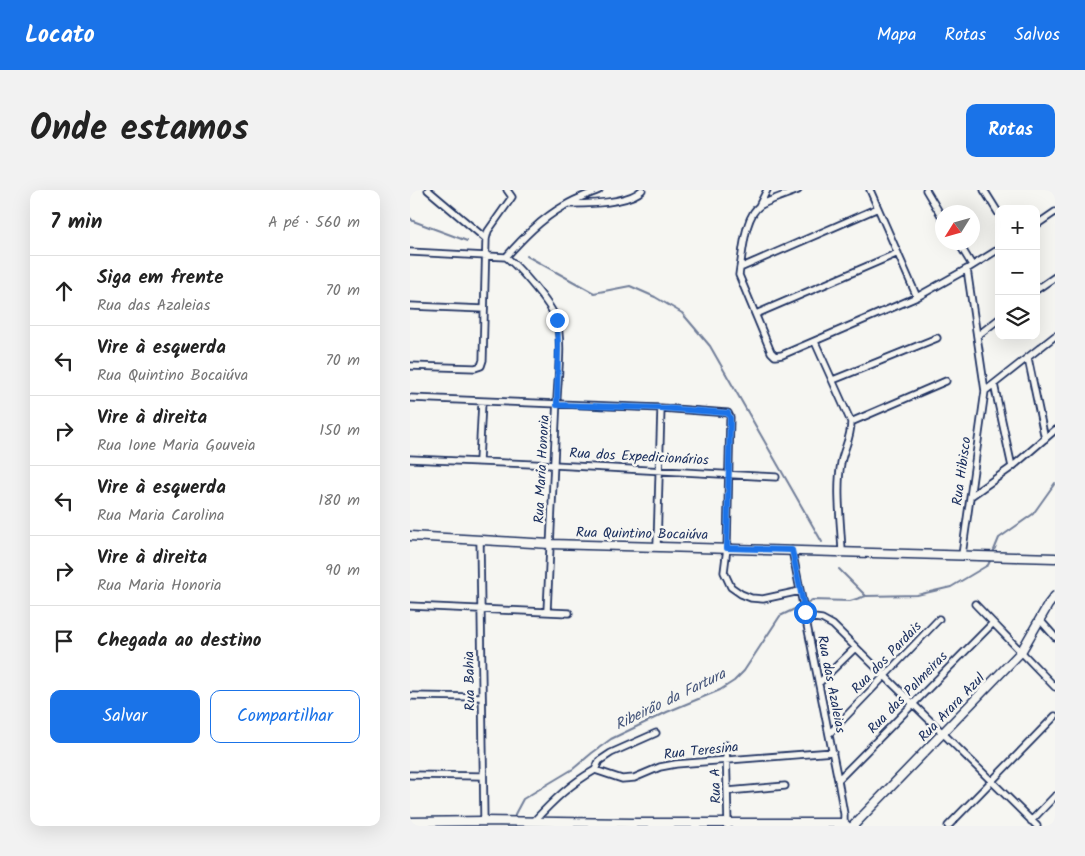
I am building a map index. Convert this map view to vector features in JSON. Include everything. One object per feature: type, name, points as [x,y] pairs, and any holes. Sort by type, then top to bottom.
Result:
[{"type":"street","points":[[428,190],[486,239]]},
{"type":"street","points":[[410,366],[475,368],[481,366],[483,360],[486,239],[488,231],[512,196],[507,190]]},
{"type":"street","points":[[410,252],[506,257],[524,236],[550,215],[565,205],[599,190]]},
{"type":"street","points":[[565,205],[599,203],[630,197],[642,190]]},
{"type":"street","points":[[767,190],[749,220],[739,275],[771,352],[776,356],[815,342],[917,297],[997,250]]},
{"type":"street","points":[[759,206],[798,190]]},
{"type":"street","points":[[870,190],[917,297]]},
{"type":"street","points":[[926,190],[935,205]]},
{"type":"street","points":[[984,190],[995,208]]},
{"type":"street","points":[[740,268],[878,208]]},
{"type":"street","points":[[1040,221],[1055,212]]},
{"type":"street","points":[[962,250],[970,267]]},
{"type":"street","points":[[756,314],[898,253]]},
{"type":"street","name":"Rua Maria Honoria","points":[[506,257],[524,275],[545,301],[557,320],[557,405],[547,611]]},
{"type":"street","name":"Rua Hibisco","points":[[962,555],[985,391],[970,267]]},
{"type":"street","points":[[1040,287],[1055,277]]},
{"type":"street","points":[[410,306],[484,309]]},
{"type":"street","points":[[977,336],[995,322]]},
{"type":"street","points":[[985,391],[1055,336]]},
{"type":"street","points":[[833,380],[937,338]]},
{"type":"street","points":[[815,342],[851,422],[851,434],[842,457],[840,477],[842,552]]},
{"type":"street","points":[[1028,358],[1045,439]]},
{"type":"street","points":[[851,422],[946,381]]},
{"type":"street","points":[[994,384],[1012,466]]},
{"type":"street","points":[[410,398],[661,408],[728,413],[730,418],[729,473],[727,548],[724,572],[731,587],[751,598],[800,592]]},
{"type":"street","points":[[479,461],[482,402]]},
{"type":"street","points":[[656,546],[661,408]]},
{"type":"street","points":[[971,496],[1012,466],[1055,430]]},
{"type":"street","name":"Rua dos Expedicionários","points":[[410,460],[554,464],[776,476]]},
{"type":"street","name":"Rua Quintino Bocaiúva","points":[[410,536],[550,544],[1055,558]]},
{"type":"street","name":"Rua Bahia","points":[[480,540],[484,820]]},
{"type":"street","name":"Rua das Azaleias","points":[[792,550],[833,752],[845,825]]},
{"type":"street","name":"Rua Arara Azul","points":[[852,826],[1022,652],[1055,596]]},
{"type":"street","points":[[975,604],[1055,687]]},
{"type":"street","points":[[410,606],[569,613]]},
{"type":"street","points":[[805,614],[833,625],[1037,826]]},
{"type":"street","name":"Rua dos Pardais","points":[[829,734],[939,619]]},
{"type":"street","points":[[1040,620],[1055,637]]},
{"type":"street","name":"Rua das Palmeiras","points":[[838,780],[993,622]]},
{"type":"street","points":[[819,683],[855,648]]},
{"type":"street","points":[[410,696],[481,697]]},
{"type":"street","points":[[948,826],[1055,716]]},
{"type":"street","points":[[534,821],[557,797],[578,780],[596,770],[599,761],[611,753],[656,733]]},
{"type":"street","name":"Rua A","points":[[726,745],[728,824]]},
{"type":"street","name":"Rua Teresina","points":[[596,770],[622,779],[634,778],[660,767],[726,759],[833,752]]},
{"type":"street","points":[[410,774],[482,776]]},
{"type":"street","points":[[728,791],[785,786]]},
{"type":"street","points":[[1031,820],[1055,796]]},
{"type":"street","points":[[410,822],[484,820],[632,824],[845,825]]},
{"type":"waterway","points":[[410,218],[413,221],[467,241]]},
{"type":"waterway","points":[[527,256],[594,293],[630,286],[655,297],[682,313],[710,346],[822,542]]},
{"type":"waterway","points":[[992,555],[999,538],[1033,514],[1055,483]]},
{"type":"waterway","points":[[805,604],[812,600],[850,601],[866,596],[917,595],[951,587],[988,565],[991,559]]},
{"type":"waterway","points":[[839,569],[866,596]]},
{"type":"waterway","name":"Ribeirão da Fartura","points":[[515,819],[515,814],[523,799],[573,769],[611,739],[667,712],[720,690],[734,681],[744,671],[780,616],[801,606]]},
{"type":"route","points":[[557,320],[557,405],[661,408],[728,413],[730,418],[727,548],[792,550],[805,612]]}]
